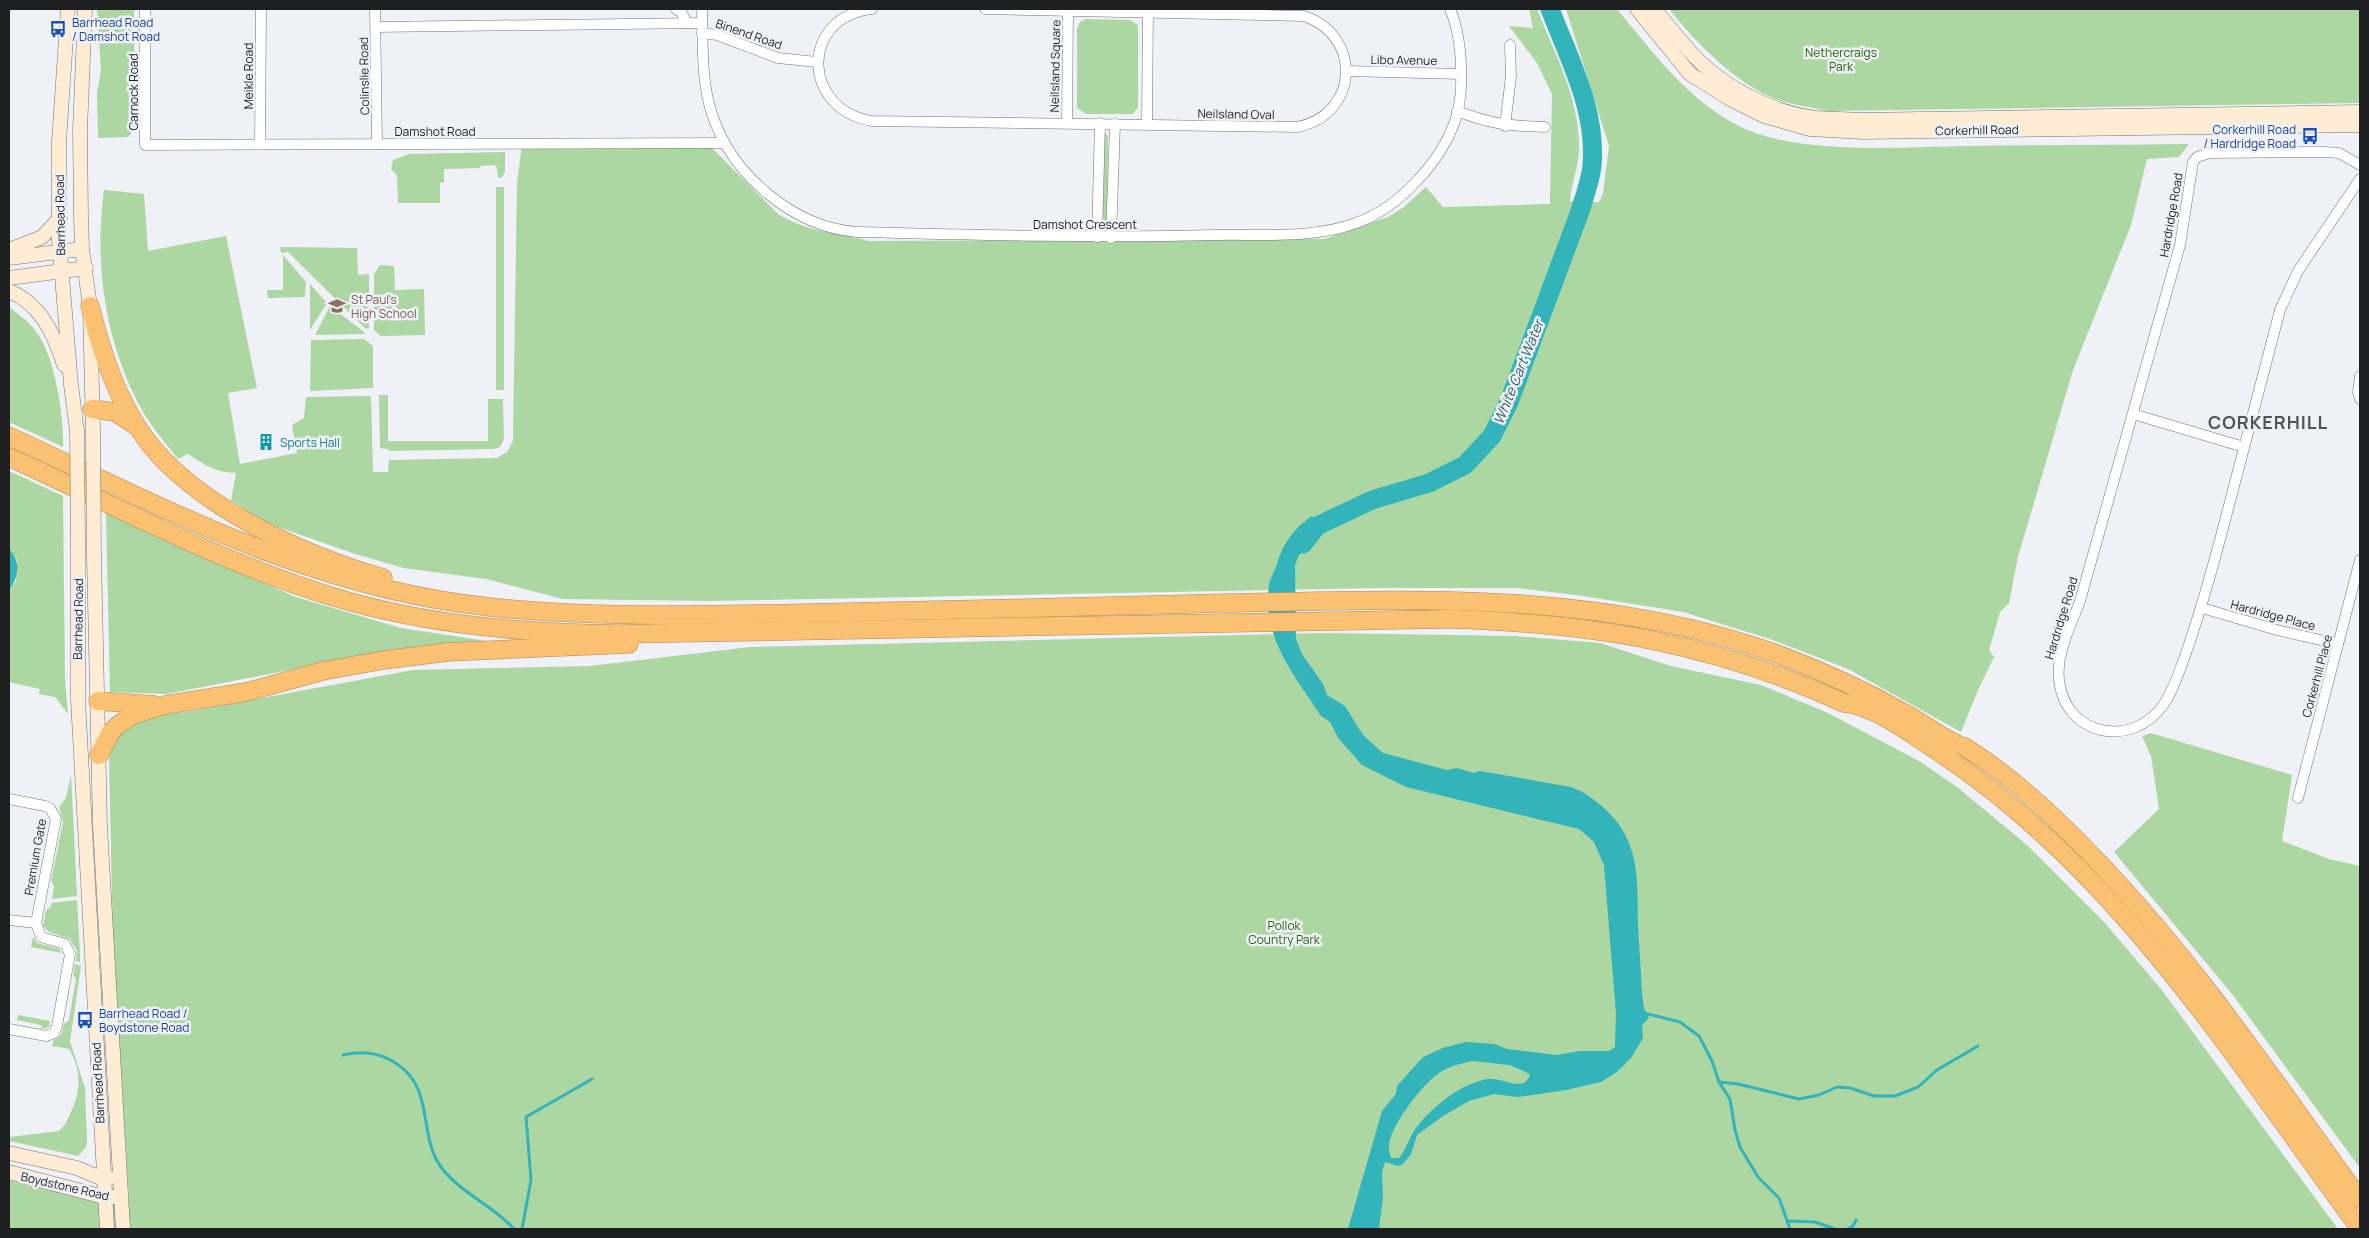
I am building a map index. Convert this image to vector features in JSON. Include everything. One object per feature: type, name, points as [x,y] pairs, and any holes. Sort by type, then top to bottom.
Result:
[{"type":"highway","points":[[90,306],[102,352],[114,384],[145,438]]},
{"type":"highway","points":[[92,409],[115,412],[124,416],[169,465],[194,487],[231,512],[282,538],[367,574],[420,588],[521,610]]},
{"type":"highway","points":[[9,436],[194,523],[297,564],[358,583],[413,596],[521,610],[577,613],[756,614],[1452,600],[1524,603],[1614,613],[1692,628],[1767,651],[1829,675],[1904,713],[1950,741],[1966,747],[2016,785],[2055,819],[2143,911],[2210,993],[2360,1199]]},
{"type":"highway","points":[[9,457],[170,532],[264,572],[335,597],[383,610],[470,626],[522,631],[609,634],[1416,618],[1548,624],[1638,636],[1737,661],[1797,682],[1844,703],[1855,704],[1875,713],[1974,775],[2037,827],[2114,904],[2166,964],[2360,1229]]},
{"type":"highway","points":[[99,755],[107,738],[118,725],[133,715],[165,705],[246,692],[352,665],[421,654],[620,645],[762,632]]},
{"type":"highway","points":[[98,701],[165,705]]},
{"type":"main road","name":"Barrhead Road","points":[[68,9],[59,141],[60,251],[76,425],[78,700],[106,1229]]},
{"type":"main road","name":"Barrhead Road","points":[[85,9],[80,130],[82,249],[90,306],[99,755],[104,893],[123,1229]]},
{"type":"main road","name":"Corkerhill Road","points":[[1637,9],[1690,74],[1730,99],[1764,116],[1810,129],[1863,132],[2360,124]]},
{"type":"main road","name":"Corkerhill Road","points":[[1654,9],[1699,61],[1718,76],[1746,94],[1781,110],[1816,118],[1860,120],[2360,112]]},
{"type":"main road","points":[[9,250],[42,237],[60,218]]},
{"type":"main road","points":[[9,258],[82,249]]},
{"type":"main road","points":[[9,278],[62,269],[86,268]]},
{"type":"main road","points":[[9,291],[34,306],[45,322],[58,346],[71,385]]},
{"type":"main road","points":[[76,425],[92,409]]},
{"type":"main road","points":[[78,700],[98,701]]},
{"type":"main road","name":"Boydstone Road","points":[[9,1153],[77,1168],[103,1179],[120,1178]]},
{"type":"main road","name":"Boydstone Road","points":[[9,1172],[104,1197],[121,1197]]},
{"type":"street","name":"Carnock Road","points":[[145,9],[145,145]]},
{"type":"street","name":"Meikle Road","points":[[260,144],[261,9]]},
{"type":"street","name":"Colinslie Road","points":[[375,9],[377,144]]},
{"type":"street","points":[[676,9],[681,12],[687,23]]},
{"type":"street","name":"Damshot Crescent","points":[[702,9],[707,94],[711,113],[724,143],[754,180],[780,204],[816,223],[835,229],[857,232],[1112,238],[1319,232],[1357,223],[1396,202],[1432,163],[1456,118],[1461,74],[1460,44],[1450,9]]},
{"type":"street","points":[[817,62],[825,37],[841,20],[855,12],[872,9]]},
{"type":"street","points":[[985,9],[1117,10],[1304,16],[1321,24],[1335,36],[1343,53],[1347,71]]},
{"type":"street","name":"Neilsland Square","points":[[1067,122],[1068,10]]},
{"type":"street","points":[[1146,124],[1148,12]]},
{"type":"street","name":"Binend Road","points":[[376,26],[687,23],[778,58],[817,62]]},
{"type":"street","points":[[1505,126],[1511,76],[1510,45]]},
{"type":"street","name":"Neilsland Oval","points":[[817,62],[822,83],[832,100],[841,109],[863,120],[1297,127],[1306,126],[1323,118],[1336,104],[1343,89],[1347,71]]},
{"type":"street","name":"Libo Avenue","points":[[1347,71],[1461,74]]},
{"type":"street","points":[[1457,111],[1505,126],[1545,128]]},
{"type":"street","points":[[1097,237],[1100,123]]},
{"type":"street","points":[[1112,238],[1115,124]]},
{"type":"street","name":"Damshot Road","points":[[145,145],[724,143]]},
{"type":"street","name":"Hardridge Road","points":[[2360,165],[2339,153],[2323,152],[2210,153],[2197,157],[2191,172],[2180,245],[2080,601],[2060,656],[2058,671],[2061,694],[2073,714],[2085,724],[2101,731],[2130,730],[2152,718],[2173,690],[2202,608],[2244,446],[2286,296],[2298,271],[2360,180]]},
{"type":"street","points":[[2360,376],[2358,392],[2360,399]]},
{"type":"street","points":[[2133,414],[2244,446]]},
{"type":"street","name":"Corkerhill Place","points":[[2298,798],[2360,560]]},
{"type":"street","name":"Hardridge Place","points":[[2202,608],[2277,630],[2338,644]]},
{"type":"street","name":"Premium Gate","points":[[9,799],[50,808],[56,818],[36,924]]},
{"type":"street","points":[[9,920],[36,924],[41,937],[65,944],[69,949],[69,962],[56,1030],[46,1036],[9,1029]]},
{"type":"green space","points":[[97,9],[134,9],[135,129],[128,137],[98,138],[97,92],[101,70]]},
{"type":"green space","points":[[1529,9],[1537,9],[1566,78],[1576,114],[1579,152],[1570,201],[1599,202],[1603,193],[1609,146],[1566,9],[1617,9],[1657,57],[1701,101],[1735,124],[1759,134],[1787,141],[1816,145],[1879,148],[2189,144],[2179,157],[2147,159],[2131,225],[2073,370],[2018,557],[2009,603],[2000,612],[1989,650],[1994,657],[1961,732],[1848,669],[1770,639],[1683,612],[1518,588],[1378,588],[708,601],[563,599],[486,579],[404,568],[355,554],[264,522],[231,500],[236,473],[216,470],[188,454],[178,459],[154,429],[142,410],[129,384],[111,331],[102,275],[101,218],[104,190],[144,194],[148,251],[226,236],[257,388],[228,393],[240,464],[297,453],[292,425],[304,418],[306,397],[371,396],[373,472],[388,472],[389,460],[497,458],[507,452],[513,441],[517,183],[522,144],[711,147],[778,214],[788,220],[810,228],[869,241],[1324,239],[1388,217],[1404,207],[1426,187],[1443,207],[1550,204],[1552,94],[1537,63],[1509,26],[1533,28]]},
{"type":"green space","name":"Nethercraigs Park","points":[[1669,9],[2360,9],[2360,103],[1826,111],[1781,101],[1765,95],[1750,86],[1734,75],[1705,49]]},
{"type":"green space","points":[[1086,19],[1130,20],[1138,25],[1138,107],[1133,114],[1086,114],[1077,108],[1077,29],[1080,22]]},
{"type":"green space","points":[[1105,133],[1108,136],[1107,226],[1104,228],[1102,224]]},
{"type":"green space","points":[[505,152],[505,172],[502,177],[498,178],[495,165],[480,166],[480,168],[444,169],[444,182],[440,183],[440,203],[398,203],[397,175],[391,169],[393,160],[409,154]]},
{"type":"green space","points":[[496,187],[504,187],[504,390],[496,390]]},
{"type":"green space","points":[[280,247],[357,248],[358,275],[369,274],[369,328],[366,329],[288,252],[281,253]]},
{"type":"green space","points":[[283,255],[306,282],[305,297],[268,298],[267,290],[283,290]]},
{"type":"green space","points":[[380,265],[394,266],[395,290],[424,289],[425,335],[381,336],[374,330],[374,274]]},
{"type":"green space","points":[[310,284],[327,303],[310,330]]},
{"type":"green space","points":[[330,306],[364,332],[364,334],[315,335]]},
{"type":"green space","points":[[9,307],[35,330],[48,354],[60,403],[63,447],[9,422]]},
{"type":"green space","points":[[364,339],[373,346],[373,388],[310,391],[311,340]]},
{"type":"green space","points":[[379,395],[388,395],[388,441],[488,441],[488,399],[503,399],[504,439],[500,447],[493,449],[390,451],[380,448]]},
{"type":"green space","points":[[9,471],[63,496],[65,679],[68,714],[55,697],[39,694],[40,689],[9,682],[9,590],[16,581],[17,560],[9,549]]},
{"type":"green space","points":[[106,513],[296,597],[401,628],[493,642],[381,652],[167,694],[110,692]]},
{"type":"green space","name":"Pollok Country Park","points":[[1321,633],[1515,636],[1600,643],[1671,666],[1761,685],[1828,713],[1919,761],[1957,787],[2027,845],[2104,922],[2161,989],[2338,1229],[9,1229],[9,1180],[51,1191],[84,1194],[99,1201],[129,1200],[113,944],[109,756],[110,747],[117,736],[147,715],[186,712],[413,670],[590,666],[750,647]]},
{"type":"green space","points":[[2151,733],[2292,775],[2282,841],[2329,859],[2360,866],[2360,1168],[2232,994],[2114,852],[2159,809],[2151,756],[2142,736]]},
{"type":"green space","points":[[71,774],[77,896],[52,899],[54,886],[51,881],[63,822],[59,807],[66,798]]},
{"type":"green space","points":[[77,900],[80,962],[76,961],[77,951],[70,939],[49,932],[43,926],[46,910],[51,907],[51,903]]},
{"type":"green space","points":[[33,937],[37,943],[59,949],[62,953],[31,947]]},
{"type":"green space","points":[[75,964],[81,966],[70,1041],[85,1088],[87,1141],[86,1147],[78,1156],[9,1141],[9,1137],[59,1131],[66,1123],[74,1106],[78,1090],[76,1065],[69,1049],[52,1046],[53,1041],[61,1035],[64,1024],[69,1020],[76,979],[73,975]]},
{"type":"green space","points":[[18,1015],[50,1021],[49,1027],[43,1029],[41,1025],[17,1020]]},
{"type":"water","points":[[1312,516],[1323,532],[1299,555],[1295,565],[1296,639],[1302,654],[1323,684],[1327,695],[1345,706],[1363,735],[1383,753],[1447,770],[1457,768],[1474,773],[1480,771],[1571,787],[1581,791],[1606,810],[1626,836],[1635,863],[1637,878],[1642,994],[1644,1008],[1649,1018],[1642,1025],[1643,1038],[1631,1058],[1617,1072],[1601,1082],[1566,1090],[1518,1097],[1494,1094],[1469,1101],[1443,1116],[1417,1135],[1411,1154],[1403,1164],[1398,1166],[1385,1162],[1382,1172],[1383,1197],[1379,1229],[1348,1229],[1382,1111],[1396,1094],[1397,1086],[1423,1057],[1443,1048],[1466,1042],[1495,1044],[1507,1049],[1556,1055],[1580,1051],[1609,1051],[1615,1047],[1616,1014],[1604,865],[1594,842],[1579,829],[1406,787],[1362,765],[1339,739],[1330,722],[1321,716],[1291,671],[1275,639],[1270,622],[1268,604],[1270,580],[1286,543]],"holes":[[[1472,1061],[1510,1065],[1530,1074],[1528,1079],[1520,1084],[1488,1079],[1464,1087],[1448,1097],[1425,1117],[1414,1131],[1399,1158],[1391,1158],[1389,1142],[1399,1120],[1421,1090],[1438,1074],[1452,1066]]]},
{"type":"water","points":[[9,549],[17,564],[17,574],[9,590]]},
{"type":"waterway","name":"White Cart Water","points":[[1303,544],[1317,526],[1372,500],[1429,483],[1465,465],[1492,436],[1509,402],[1579,214],[1592,166],[1592,145],[1586,105],[1573,66],[1550,9]]},
{"type":"waterway","points":[[1644,1013],[1680,1022],[1699,1036],[1712,1061],[1719,1082],[1730,1099],[1740,1147],[1758,1177],[1779,1198],[1790,1229]]},
{"type":"waterway","points":[[1719,1082],[1738,1084],[1799,1099],[1819,1095],[1837,1087],[1850,1088],[1874,1096],[1895,1096],[1918,1087],[1937,1070],[1978,1046]]},
{"type":"waterway","points":[[343,1055],[357,1053],[375,1054],[394,1062],[407,1072],[416,1084],[421,1098],[429,1140],[441,1167],[467,1192],[497,1213],[514,1229]]},
{"type":"waterway","points":[[522,1229],[531,1180],[526,1117],[592,1079]]},
{"type":"waterway","points":[[1847,1229],[1853,1226],[1856,1220]]},
{"type":"waterway","points":[[1788,1221],[1815,1222],[1835,1229]]},
{"type":"place","name":"Barrhead Road / Damshot Road","points":[[58,29]]},
{"type":"place","name":"Corkerhill Road / Hardridge Road","points":[[2310,136]]},
{"type":"place","name":"St Paul's High School","points":[[337,306]]},
{"type":"place","name":"Sports Hall","points":[[266,442]]},
{"type":"place","name":"Barrhead Road / Boydstone Road","points":[[85,1020]]},
{"type":"district","name":"CORKERHILL","points":[[2268,422]]}]
